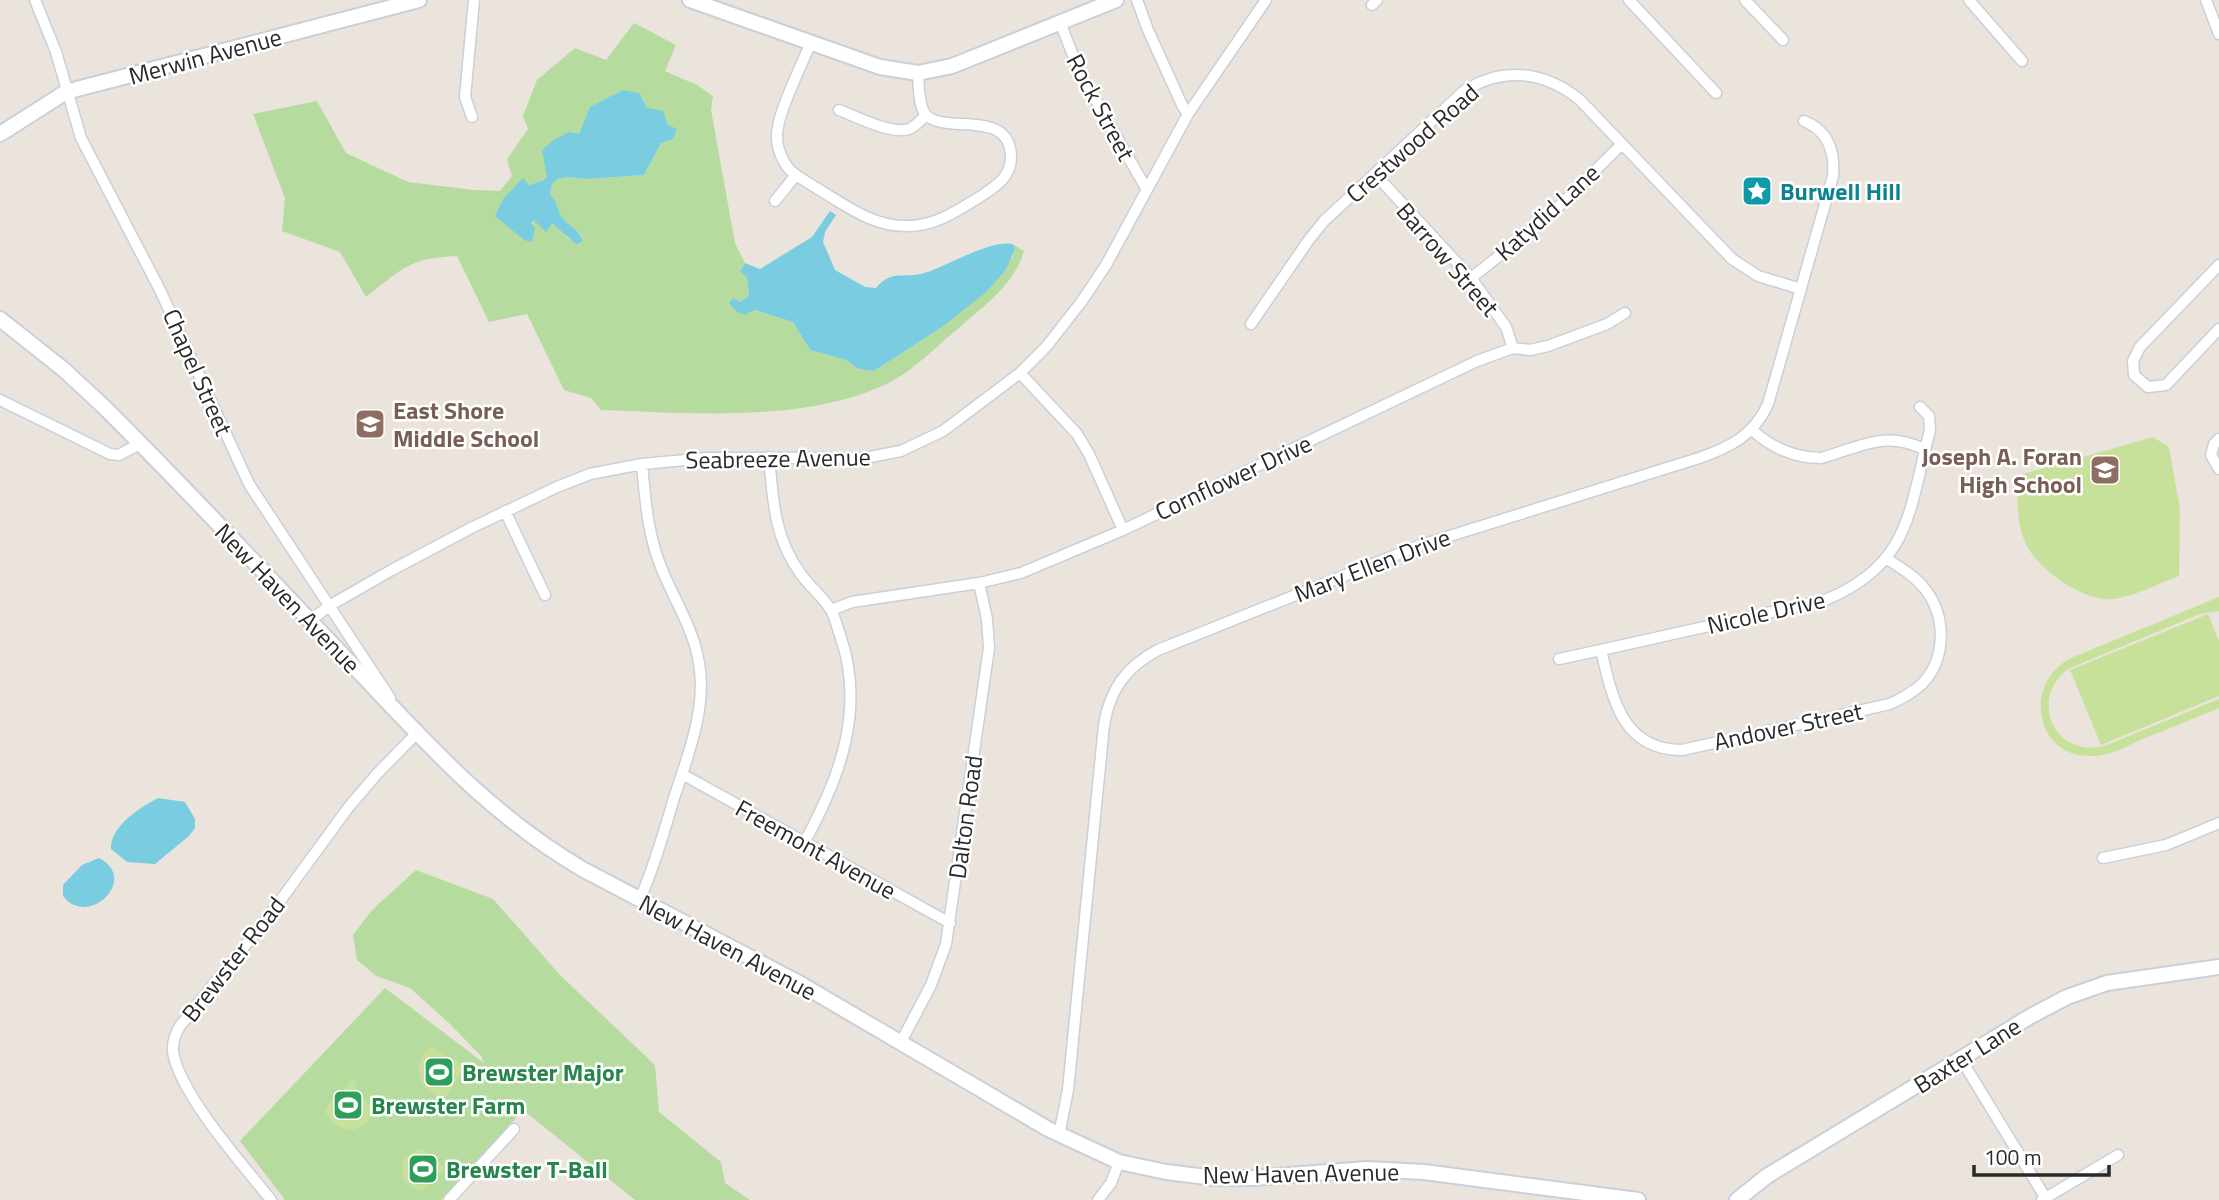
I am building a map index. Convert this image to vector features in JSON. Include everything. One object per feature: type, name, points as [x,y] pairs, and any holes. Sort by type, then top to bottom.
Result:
[{"type":"main road","name":"Merwin Avenue","points":[[0,134],[66,92],[419,0]]},
{"type":"main road","points":[[690,0],[880,67],[918,73],[952,66],[1116,0]]},
{"type":"main road","name":"New Haven Avenue","points":[[0,319],[63,369],[141,443],[406,721],[481,796],[533,838],[584,870],[799,983],[1059,1135],[1119,1162],[1166,1172],[1253,1178],[1366,1169],[1413,1171],[1638,1200]]},
{"type":"main road","name":"Baxter Lane","points":[[1737,1200],[1767,1177],[2031,1016],[2067,997],[2121,980],[2219,967]]},
{"type":"street","name":"Chapel Street","points":[[35,0],[56,52],[74,120],[88,152],[160,290],[249,484],[406,721]]},
{"type":"street","points":[[472,117],[465,97],[474,0]]},
{"type":"street","points":[[1137,0],[1148,30],[1188,114]]},
{"type":"street","name":"Seabreeze Avenue","points":[[310,621],[330,606],[390,571],[505,511],[590,474],[642,464],[707,458],[865,458],[901,451],[943,431],[1020,373],[1046,346],[1091,290],[1188,114],[1266,0]]},
{"type":"street","points":[[1629,0],[1716,93]]},
{"type":"street","points":[[1745,0],[1783,40]]},
{"type":"street","points":[[1969,0],[2022,61]]},
{"type":"street","points":[[2206,0],[2219,34]]},
{"type":"street","name":"Rock Street","points":[[1060,22],[1079,71],[1147,190]]},
{"type":"street","points":[[811,42],[777,132],[780,153],[796,175],[859,214],[884,223],[912,226],[942,219],[999,184],[1009,170],[1010,150],[1004,138],[993,128],[938,120],[926,115],[922,108],[918,73]]},
{"type":"street","name":"Crestwood Road","points":[[1251,324],[1324,221],[1464,91],[1485,80],[1511,74],[1532,75],[1567,90],[1744,269],[1801,289]]},
{"type":"street","points":[[839,110],[898,130],[910,129],[926,115]]},
{"type":"street","name":"Mary Ellen Drive","points":[[1059,1135],[1068,1090],[1104,725],[1112,692],[1126,671],[1158,650],[1373,562],[1715,453],[1735,444],[1752,430],[1768,404],[1829,193],[1833,153],[1827,139],[1816,127],[1804,121]]},
{"type":"street","name":"Katydid Lane","points":[[1471,278],[1547,218],[1622,144]]},
{"type":"street","name":"Barrow Street","points":[[1375,174],[1471,278],[1506,327],[1513,348]]},
{"type":"street","points":[[775,201],[796,175]]},
{"type":"street","points":[[2219,265],[2140,347],[2133,361],[2134,375],[2148,387],[2166,385],[2219,329]]},
{"type":"street","name":"Cornflower Drive","points":[[831,610],[852,602],[979,583],[1021,573],[1123,530],[1477,361],[1513,348],[1548,346],[1606,324],[1625,313]]},
{"type":"street","points":[[1020,373],[1077,434],[1089,454],[1123,530]]},
{"type":"street","points":[[0,401],[110,454],[119,455],[141,443]]},
{"type":"street","name":"Nicole Drive","points":[[1601,650],[1825,600],[1858,584],[1887,559],[1906,523],[1930,422],[1926,410],[1920,407]]},
{"type":"street","points":[[1752,430],[1787,453],[1811,458],[1821,458],[1885,439],[1909,442],[1924,449]]},
{"type":"street","points":[[2219,439],[2214,444],[2211,455],[2219,469]]},
{"type":"street","points":[[769,457],[771,501],[782,543],[800,573],[831,610],[848,662],[850,697],[840,764],[826,804],[804,843]]},
{"type":"street","points":[[640,900],[682,774],[701,696],[700,664],[692,635],[655,549],[646,517],[642,464]]},
{"type":"street","points":[[505,511],[545,595]]},
{"type":"street","name":"Andover Street","points":[[1601,650],[1615,704],[1622,719],[1640,737],[1668,749],[1682,750],[1890,704],[1904,697],[1926,679],[1939,648],[1941,629],[1938,612],[1924,589],[1904,570],[1887,559]]},
{"type":"street","name":"Dalton Road","points":[[901,1042],[936,976],[950,923],[989,648],[987,619],[979,583]]},
{"type":"street","points":[[1559,659],[1601,650]]},
{"type":"street","name":"Brewster Road","points":[[271,1200],[224,1141],[186,1083],[174,1057],[174,1038],[180,1026],[269,916],[348,808],[418,733]]},
{"type":"street","name":"Freemont Avenue","points":[[682,774],[950,923]]},
{"type":"street","points":[[2103,859],[2166,845],[2219,823]]},
{"type":"street","points":[[1961,1059],[2043,1198],[2118,1155]]},
{"type":"street","points":[[449,1200],[514,1129]]},
{"type":"street","points":[[1098,1200],[1111,1183],[1119,1162]]},
{"type":"green space","points":[[634,23],[676,45],[665,71],[697,85],[713,96],[711,110],[735,243],[745,263],[740,271],[747,278],[749,297],[741,302],[733,298],[753,310],[793,322],[810,350],[846,360],[859,369],[874,371],[942,327],[1013,257],[1014,245],[1024,251],[1019,263],[998,293],[919,362],[894,380],[862,394],[826,404],[750,413],[601,410],[591,398],[564,390],[527,314],[489,322],[457,256],[417,262],[366,297],[340,252],[282,231],[285,198],[253,114],[317,101],[346,153],[408,182],[500,191],[512,176],[507,159],[528,129],[523,116],[537,80],[575,48],[606,60]],"holes":[[[590,107],[661,143],[644,175],[587,179],[569,177],[558,179],[552,184],[550,194],[561,217],[583,240],[568,239],[558,228],[534,220],[524,240],[511,228],[523,179],[529,185],[544,180],[579,135]]]},
{"type":"green space","points":[[2153,437],[2169,447],[2180,509],[2179,576],[2121,598],[2101,599],[2076,590],[2051,574],[2026,544],[2018,510],[2020,475]]},
{"type":"green space","points":[[2219,597],[2219,611],[2200,614],[2068,669],[2056,682],[2049,697],[2049,711],[2053,725],[2062,736],[2074,744],[2090,748],[2107,745],[2219,699],[2219,708],[2105,754],[2092,756],[2073,753],[2058,745],[2047,732],[2041,701],[2046,684],[2055,669],[2071,658]]},
{"type":"green space","points":[[2208,614],[2219,641],[2219,696],[2101,745],[2070,670]]},
{"type":"green space","points":[[416,870],[493,899],[560,975],[655,1065],[659,1112],[721,1162],[725,1183],[750,1200],[635,1200],[523,1110],[441,1200],[285,1200],[240,1141],[385,988],[484,1063],[481,1056],[449,1023],[410,988],[376,976],[357,960],[353,935],[372,910]]},
{"type":"green space","name":"Brewster Major","points":[[432,1047],[465,1066],[445,1098],[428,1090],[420,1077],[421,1061]]},
{"type":"green space","name":"Brewster Farm","points":[[349,1080],[356,1081],[357,1091],[374,1111],[365,1125],[350,1131],[333,1124],[325,1111],[330,1102],[344,1090]]},
{"type":"green space","name":"Brewster T-Ball","points":[[421,1148],[445,1168],[422,1191],[410,1186],[402,1173],[406,1156]]},
{"type":"water","points":[[623,90],[639,93],[647,108],[663,111],[668,125],[677,129],[673,139],[661,143],[644,175],[587,179],[569,177],[558,179],[552,184],[550,194],[562,217],[583,241],[577,244],[552,224],[546,232],[534,220],[531,223],[535,228],[532,242],[524,240],[495,216],[503,199],[523,178],[529,185],[544,180],[547,176],[542,150],[569,132],[579,134],[590,107]]},
{"type":"water","points":[[830,211],[836,215],[825,232],[823,242],[835,270],[865,287],[876,288],[881,282],[892,277],[931,271],[995,245],[1014,245],[1015,250],[1005,271],[984,294],[942,327],[874,371],[859,369],[846,360],[810,350],[793,322],[754,310],[745,315],[737,312],[729,303],[733,298],[741,302],[749,296],[747,278],[740,271],[745,263],[760,269],[812,237]]},
{"type":"water","points":[[158,798],[185,802],[195,819],[195,828],[155,864],[127,862],[111,849],[112,841],[128,818]]},
{"type":"water","points":[[99,858],[110,867],[114,877],[112,888],[106,897],[96,904],[85,907],[73,905],[63,896],[63,885],[82,865]]},
{"type":"place","name":"Burwell Hill","points":[[1757,191]]},
{"type":"place","name":"East Shore Middle School","points":[[370,424]]},
{"type":"place","name":"Joseph A. Foran High School","points":[[2105,470]]},
{"type":"place","name":"Brewster Major","points":[[439,1072]]},
{"type":"place","name":"Brewster Farm","points":[[348,1105]]},
{"type":"place","name":"Brewster T-Ball","points":[[423,1169]]}]
